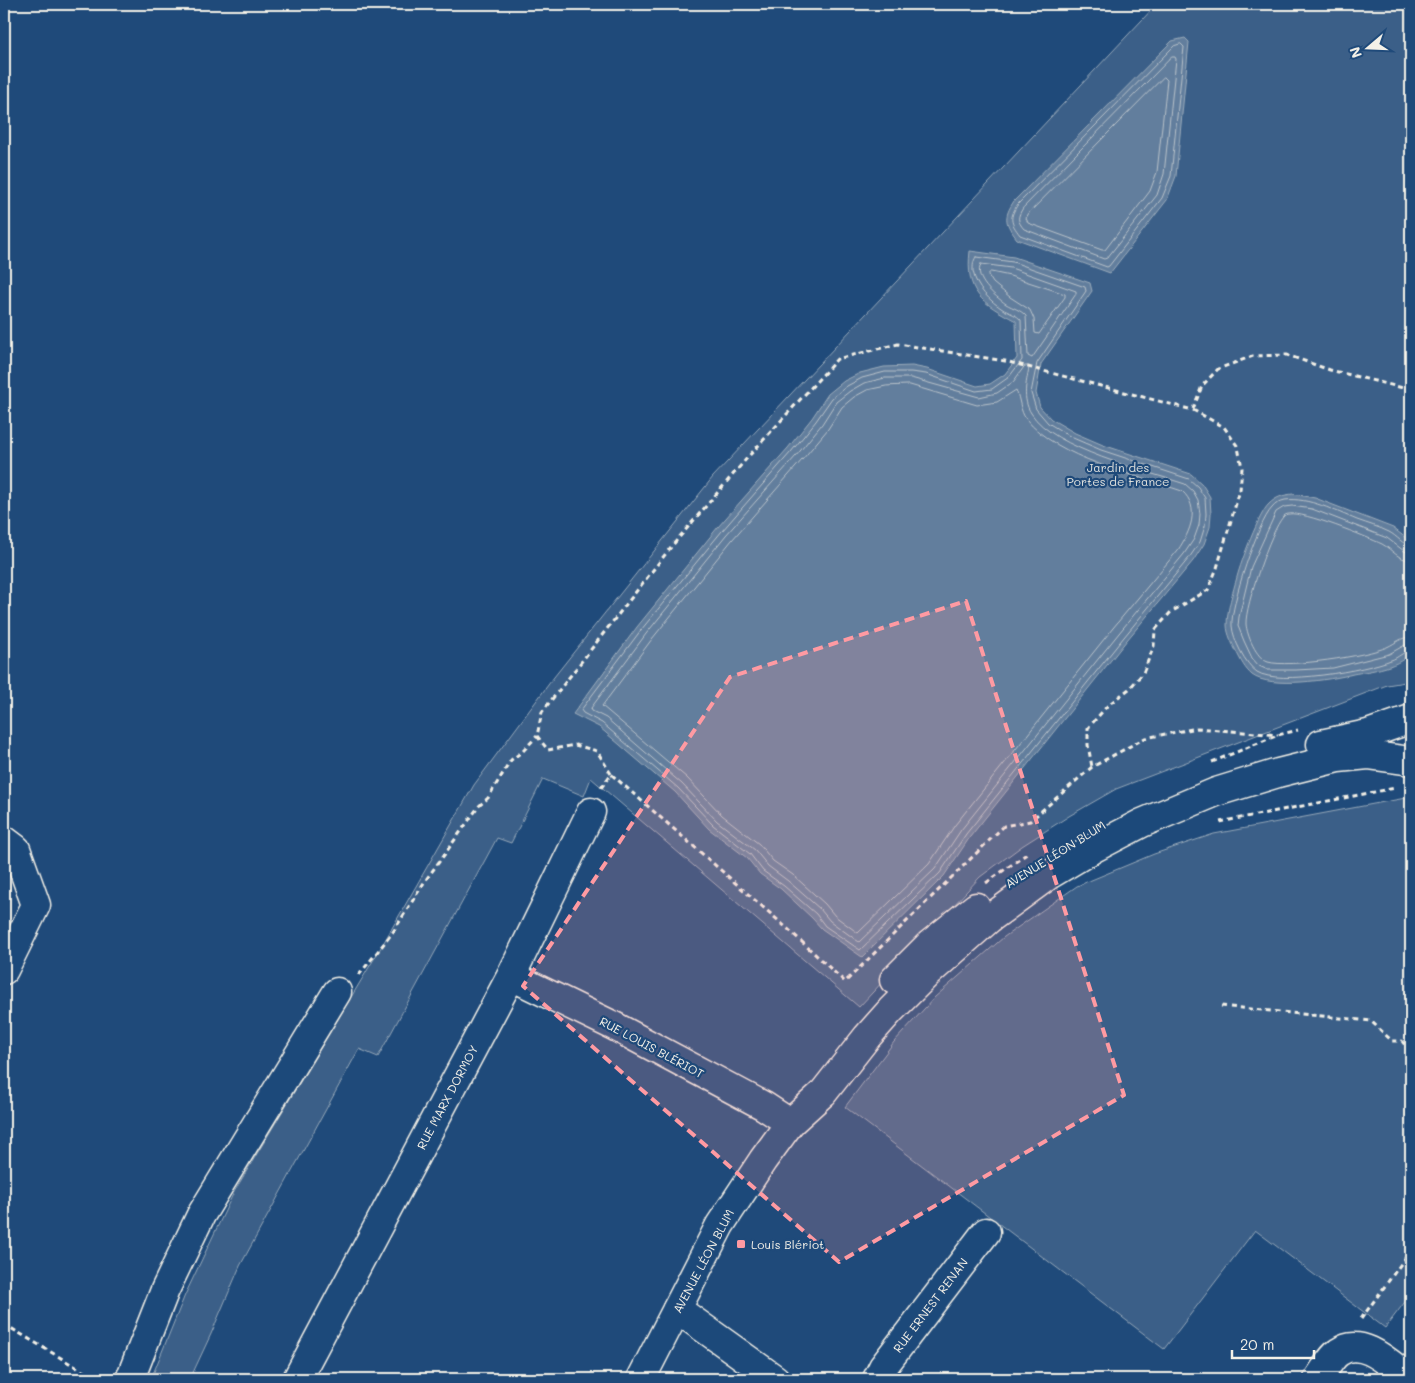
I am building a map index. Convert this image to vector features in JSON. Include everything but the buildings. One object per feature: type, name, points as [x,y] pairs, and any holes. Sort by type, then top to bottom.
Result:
[{"type":"street","name":"AVENUE LÉON BLUM","points":[[790,1124],[804,1092],[814,1075],[866,1010],[913,960],[951,926],[989,896],[1047,856],[1125,811],[1190,782],[1259,760],[1368,734],[1411,719]]},
{"type":"street","name":"AVENUE LÉON BLUM","points":[[641,1379],[720,1225],[763,1160],[790,1124],[823,1093],[867,1037],[927,974],[1000,910],[1074,859],[1118,835],[1216,792],[1278,772],[1356,755],[1411,761]]},
{"type":"street","name":"RUE MARX DORMOY","points":[[297,1379],[511,976],[590,812]]},
{"type":"street","points":[[4,840],[16,848],[36,905],[4,970]]},
{"type":"street","name":"RUE LOUIS BLÉRIOT","points":[[511,976],[614,1026],[764,1106],[790,1124]]},
{"type":"street","points":[[130,1379],[165,1290],[202,1215],[337,992]]},
{"type":"street","name":"RUE ERNEST RENAN","points":[[877,1379],[884,1367],[986,1232]]},
{"type":"street","points":[[677,1309],[775,1379]]},
{"type":"street","points":[[1318,1379],[1338,1352],[1351,1347],[1365,1348],[1373,1352],[1410,1379]]},
{"type":"path","points":[[337,992],[353,984],[393,932],[425,881],[479,806],[488,798],[511,760],[537,736],[542,712],[671,547],[748,457],[837,359],[898,344],[1005,361],[1193,410],[1224,427],[1238,447],[1242,468],[1240,490],[1217,568],[1208,590],[1171,612],[1155,630],[1154,646],[1143,673],[1129,689],[1108,705],[1088,728],[1088,745],[1092,767]]},
{"type":"path","points":[[1193,410],[1202,386],[1218,369],[1252,356],[1287,355],[1330,370],[1411,390]]},
{"type":"path","points":[[537,736],[548,750],[575,745],[597,751],[611,774],[788,929],[845,982],[1004,826],[1030,821],[1092,767],[1145,738],[1197,728],[1278,735]]},
{"type":"path","points":[[590,812],[598,793],[611,774]]},
{"type":"path","points":[[1215,824],[1402,786]]},
{"type":"path","points":[[1222,1006],[1372,1021],[1392,1041],[1402,1041],[1411,1053]]},
{"type":"path","points":[[1338,1352],[1411,1250]]},
{"type":"path","points":[[4,1324],[96,1379]]},
{"type":"highlighted area","points":[[966,601],[1124,1095],[839,1262],[523,986],[730,677]]},
{"type":"green space","name":"Jardin des Portes de France","points":[[1157,4],[1411,4],[1411,681],[1387,685],[1116,789],[1069,816],[1022,846],[980,877],[859,1007],[591,778],[584,796],[543,779],[511,843],[497,838],[378,1057],[359,1049],[240,1266],[190,1379],[151,1379],[185,1295],[234,1192],[380,949],[474,785],[554,677],[713,477]]},
{"type":"green space","points":[[1411,797],[1411,1294],[1385,1328],[1255,1230],[1164,1349],[845,1107],[894,1042],[935,997],[1004,937],[1077,886],[1154,854],[1214,834]]},
{"type":"water","points":[[1185,38],[1189,42],[1176,176],[1167,200],[1110,273],[1017,239],[1010,229],[1007,220],[1008,212],[1014,201],[1172,41]]},
{"type":"water","points":[[970,251],[1014,257],[1090,283],[1092,291],[1041,364],[1036,393],[1040,407],[1051,419],[1075,433],[1103,445],[1191,474],[1202,484],[1210,497],[1210,527],[1204,544],[1193,561],[1127,640],[970,837],[944,876],[862,957],[822,929],[781,889],[760,874],[747,858],[709,829],[675,792],[599,727],[573,714],[637,627],[718,527],[788,448],[828,394],[844,381],[860,373],[884,367],[912,366],[927,369],[977,386],[990,384],[1005,374],[1017,358],[1016,321],[985,302],[978,295],[970,277]]},
{"type":"water","points":[[1293,494],[1315,498],[1393,528],[1411,542],[1411,651],[1401,661],[1393,665],[1343,676],[1301,682],[1272,682],[1261,679],[1252,675],[1243,665],[1230,639],[1227,625],[1229,607],[1237,577],[1251,538],[1265,509],[1277,498]]},
{"type":"place","name":"Louis Blériot","points":[[741,1244]]}]
